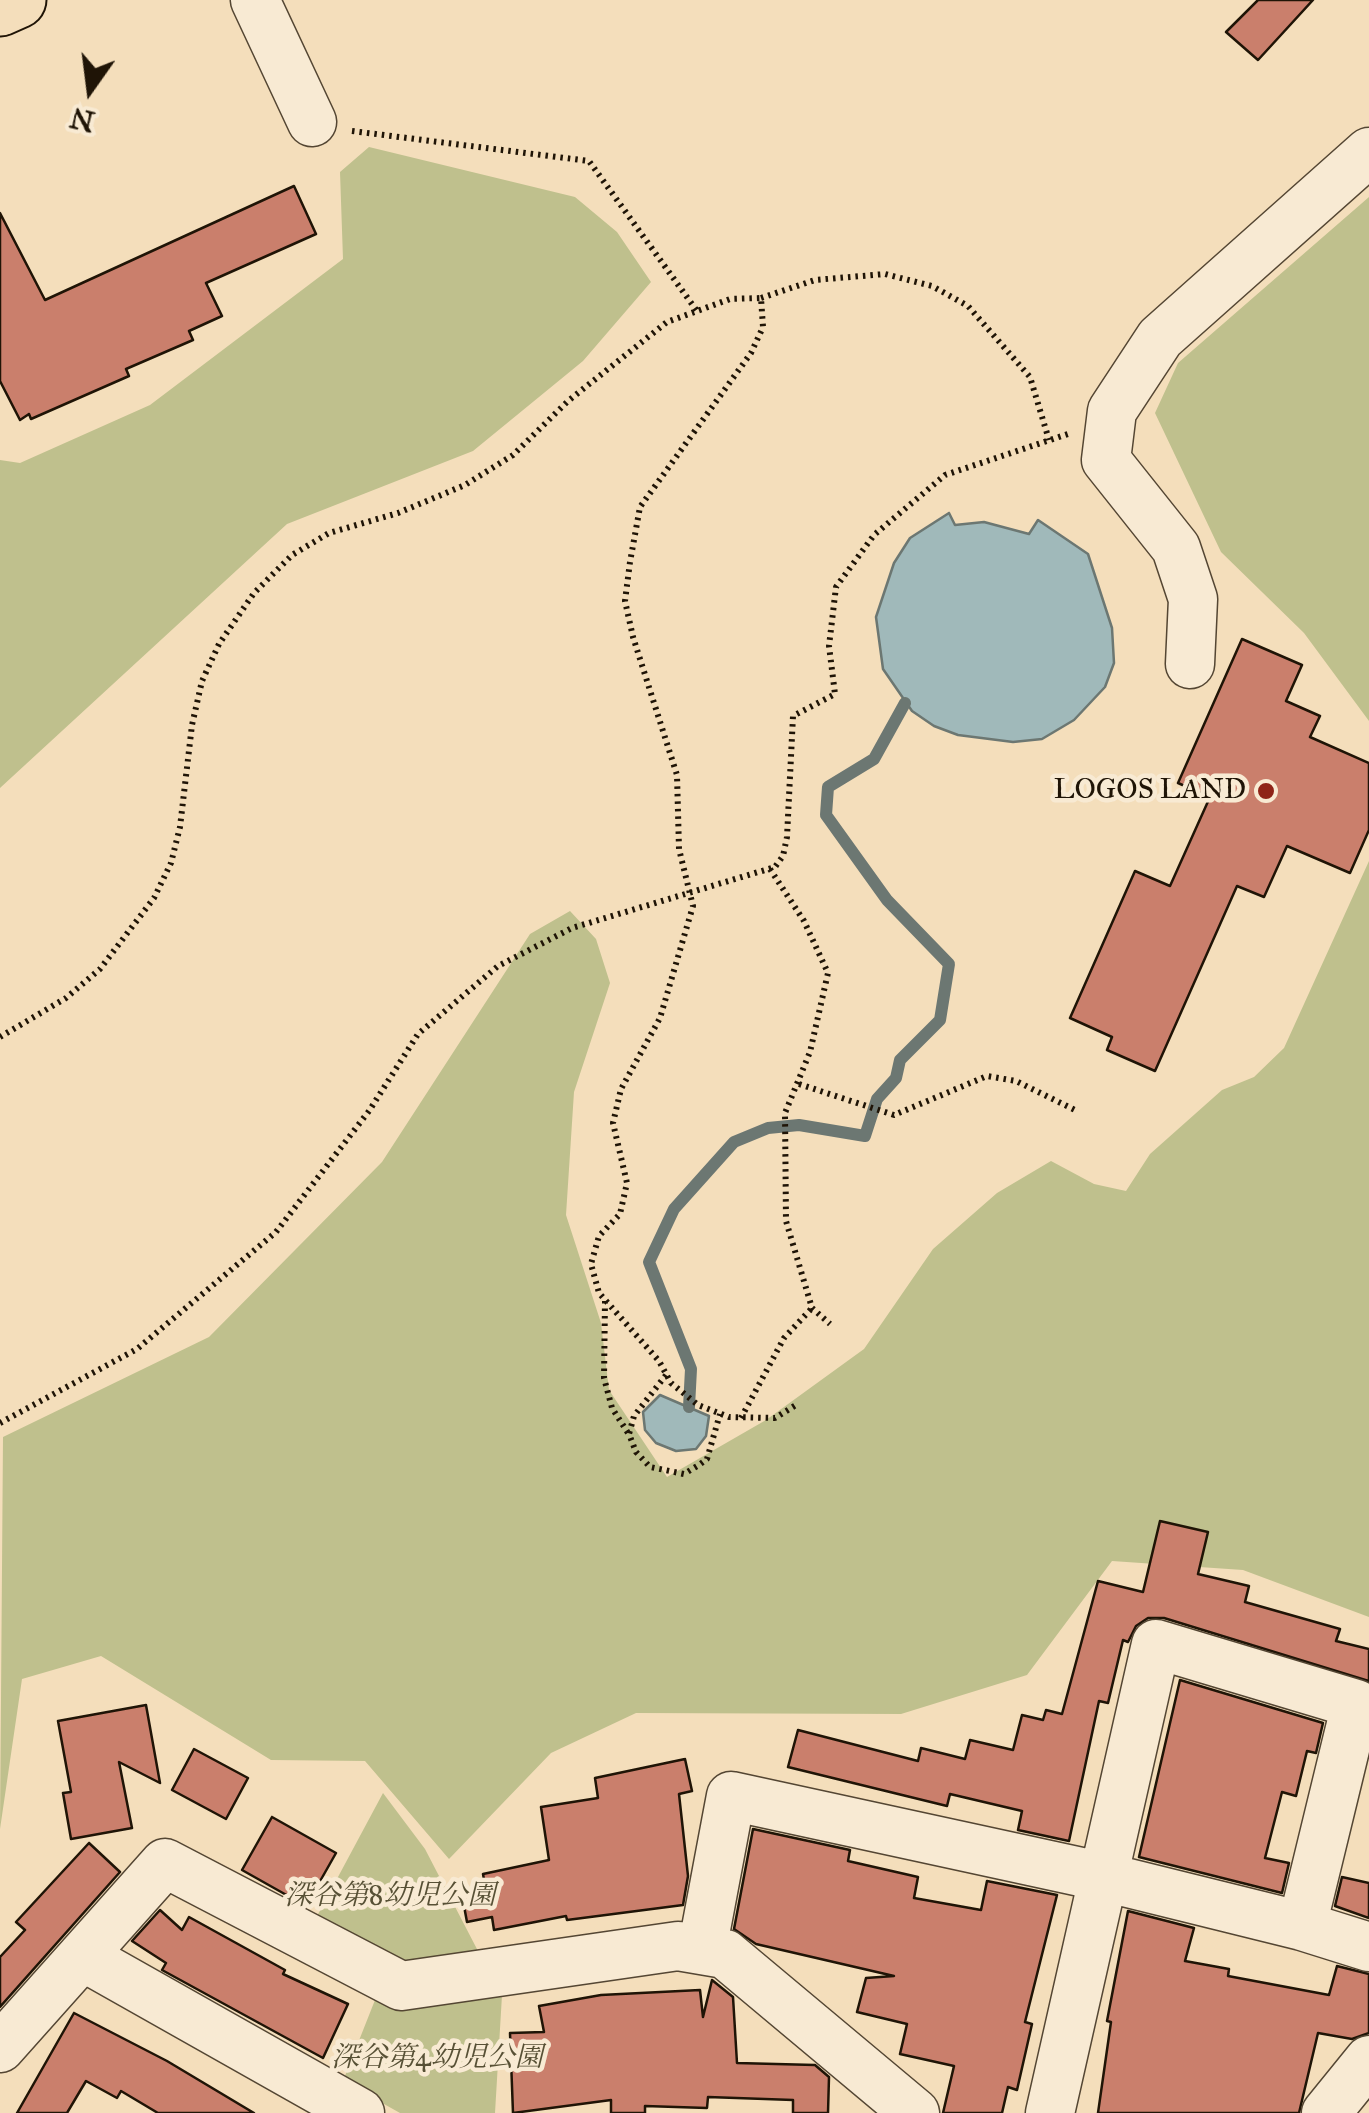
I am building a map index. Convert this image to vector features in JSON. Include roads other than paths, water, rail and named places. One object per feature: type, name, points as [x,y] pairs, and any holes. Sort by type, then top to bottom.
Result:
[{"type":"main road","points":[[0,8],[18,0]]},
{"type":"street","points":[[255,0],[312,122]]},
{"type":"street","points":[[1190,664],[1194,599],[1176,548],[1106,460],[1112,419],[1160,338],[1369,152]]},
{"type":"street","points":[[1050,2113],[1156,1644],[1356,1704],[1302,1926]]},
{"type":"street","points":[[702,1950],[731,1796],[1104,1877],[1302,1926],[1369,1947]]},
{"type":"street","points":[[0,2048],[165,1863],[402,1986],[678,1946],[726,1954],[915,2113]]},
{"type":"street","points":[[82,1956],[360,2113]]},
{"type":"street","points":[[1326,2113],[1369,2060]]},
{"type":"water","points":[[949,513],[955,525],[984,522],[1029,534],[1038,520],[1088,554],[1112,628],[1114,663],[1105,687],[1074,720],[1042,739],[1013,742],[958,735],[934,726],[912,711],[883,669],[876,617],[894,563],[910,538]]},
{"type":"water","points":[[660,1395],[709,1416],[706,1436],[696,1449],[676,1451],[656,1443],[645,1430],[643,1412]]},
{"type":"waterway","points":[[689,1407],[691,1369],[649,1262],[674,1209],[734,1142],[768,1128],[799,1125],[865,1136],[877,1099],[896,1078],[900,1060],[940,1020],[949,964],[887,900],[826,815],[828,787],[874,759],[905,703]]},
{"type":"place","name":"LOGOS LAND","points":[[1266,791]]},
{"type":"park label","name":"深谷第8幼児公園","points":[[390,1897]]},
{"type":"park label","name":"深谷第4幼児公園","points":[[437,2059]]}]
